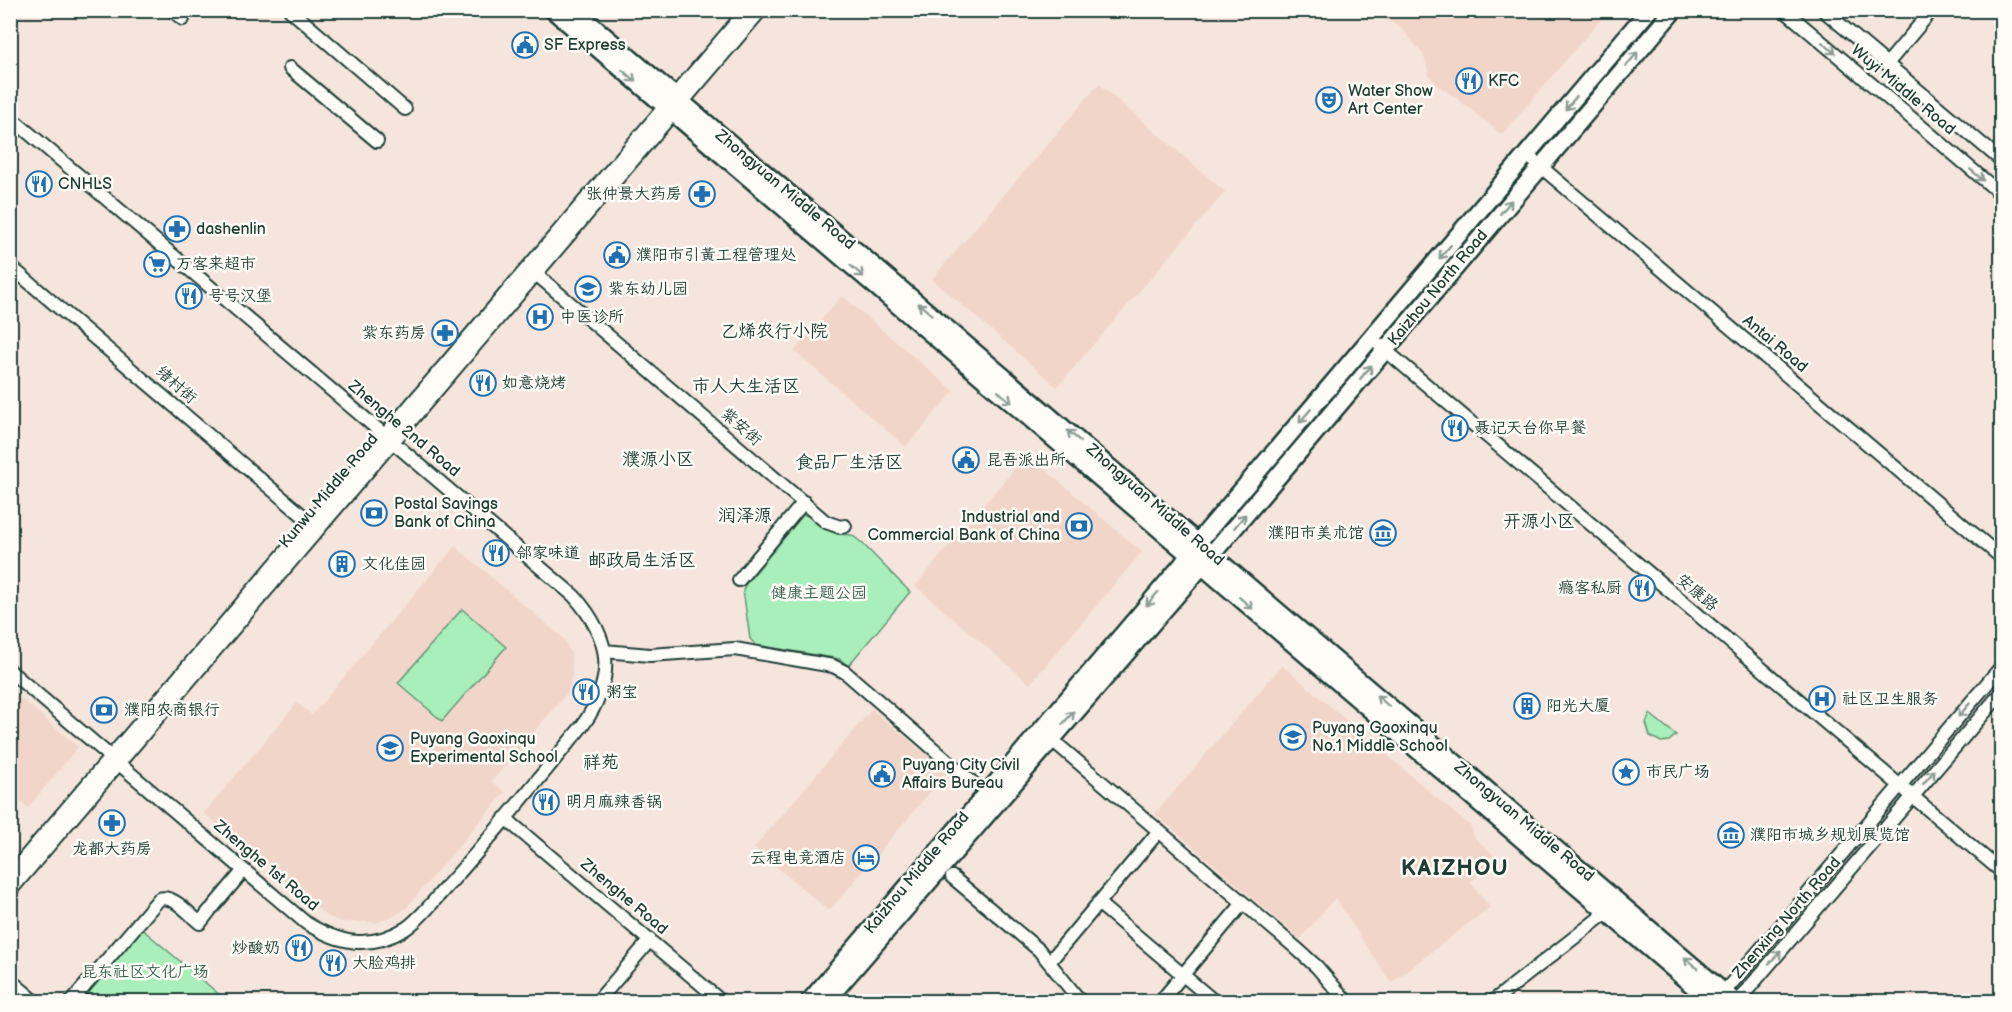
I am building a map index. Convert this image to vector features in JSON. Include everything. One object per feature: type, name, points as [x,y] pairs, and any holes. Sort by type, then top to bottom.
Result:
[{"type":"main road","name":"Zhongyuan Middle Road","points":[[553,10],[674,105],[1725,1000]]},
{"type":"main road","name":"Zhongyuan Middle Road","points":[[574,10],[674,105]]},
{"type":"main road","name":"Kaizhou North Road","points":[[1193,548],[1649,10]]},
{"type":"main road","name":"Kaizhou North Road","points":[[1207,559],[1674,10]]},
{"type":"main road","name":"Kaizhou Middle Road","points":[[809,1002],[1182,565],[1193,548]]},
{"type":"main road","name":"Zhongyuan Middle Road","points":[[1207,559],[1607,912],[1725,1000]]},
{"type":"main road","name":"Kaizhou Middle Road","points":[[825,1002],[1207,559]]},
{"type":"street","points":[[172,10],[183,19]]},
{"type":"street","points":[[290,10],[405,109]]},
{"type":"street","points":[[674,105],[747,10]]},
{"type":"street","points":[[674,105],[761,10]]},
{"type":"street","name":"Wuyi Middle Road","points":[[1784,10],[2001,195]]},
{"type":"street","name":"Wuyi Middle Road","points":[[1823,10],[2001,161]]},
{"type":"street","points":[[1887,64],[1932,10]]},
{"type":"street","points":[[290,68],[377,141]]},
{"type":"street","name":"Kunwu Middle Road","points":[[389,439],[536,274],[674,105]]},
{"type":"street","name":"Kunwu Middle Road","points":[[10,891],[116,759],[674,105]]},
{"type":"street","name":"Zhenghe 2nd Road","points":[[10,117],[574,596],[589,613],[598,627],[604,651],[605,669],[599,700],[591,714],[505,818]]},
{"type":"street","name":"Antai Road","points":[[1527,155],[2001,558]]},
{"type":"street","name":"绪村街","points":[[10,266],[315,526]]},
{"type":"street","name":"紫安街","points":[[536,274],[826,522],[840,527],[845,526]]},
{"type":"street","name":"安康路","points":[[1371,338],[2001,872]]},
{"type":"street","points":[[739,580],[804,502]]},
{"type":"street","points":[[604,651],[650,655],[735,649],[833,666],[844,672],[974,784]]},
{"type":"street","name":"Zhenxing North Road","points":[[1725,1000],[1899,786],[2001,666]]},
{"type":"street","name":"Zhenghe 1st Road","points":[[10,671],[306,923],[328,936],[358,942],[374,940],[405,928],[415,920],[505,818]]},
{"type":"street","name":"Zhenxing North Road","points":[[1725,1000],[1912,797],[2001,692]]},
{"type":"street","points":[[1051,739],[1317,967],[1347,1002]]},
{"type":"street","name":"Kunwu Middle Road","points":[[10,875],[116,759]]},
{"type":"street","name":"Zhenghe Road","points":[[505,818],[722,1002]]},
{"type":"street","points":[[1050,961],[1159,831]]},
{"type":"street","points":[[71,1002],[159,899],[165,897],[172,899],[200,923],[244,870]]},
{"type":"street","points":[[952,877],[1039,950],[1081,1002]]},
{"type":"street","points":[[1098,903],[1215,1002]]},
{"type":"street","points":[[1160,1002],[1243,903]]},
{"type":"street","points":[[1492,1002],[1607,912]]},
{"type":"street","points":[[597,1002],[650,940]]},
{"type":"street","points":[[10,980],[36,1002]]},
{"type":"shaded area","points":[[1374,11],[1608,11],[1502,135],[1454,96],[1439,87],[1429,75],[1424,55],[1399,26]]},
{"type":"shaded area","points":[[1099,84],[1225,192],[1057,387],[932,279]]},
{"type":"shaded area","points":[[842,296],[954,391],[906,447],[794,351]]},
{"type":"shaded area","points":[[1027,454],[1142,552],[1030,684],[915,586]]},
{"type":"shaded area","name":"Puyang Gaoxinqu Experimental School","points":[[455,546],[563,638],[571,653],[572,675],[568,692],[492,781],[505,792],[406,908],[378,922],[342,922],[328,917],[204,813],[297,703],[312,715]]},
{"type":"shaded area","name":"Puyang Gaoxinqu No.1 Middle School","points":[[1282,665],[1471,827],[1475,838],[1499,860],[1470,882],[1490,907],[1391,983],[1335,898],[1300,939],[1155,814]]},
{"type":"shaded area","points":[[11,690],[78,747],[28,808],[11,793]]},
{"type":"shaded area","points":[[872,709],[947,772],[829,911],[754,848]]},
{"type":"green space","name":"健康主题公园","points":[[803,515],[809,515],[838,534],[852,535],[910,592],[848,666],[840,659],[756,645],[750,639],[743,590]]},
{"type":"green space","points":[[462,609],[506,647],[442,721],[398,683]]},
{"type":"green space","points":[[1650,714],[1676,735],[1669,741],[1661,742],[1650,736],[1646,723]]},
{"type":"green space","name":"昆东社区文化广场","points":[[142,929],[227,1001],[80,1001]]},
{"type":"place","name":"SF Express","points":[[525,45]]},
{"type":"place","name":"KFC","points":[[1469,81]]},
{"type":"place","name":"Water Show Art Center","points":[[1329,100]]},
{"type":"place","name":"CNHLS","points":[[39,184]]},
{"type":"place","name":"张仲景大药房","points":[[702,194]]},
{"type":"place","name":"dashenlin","points":[[177,229]]},
{"type":"place","name":"濮阳市引黄工程管理处","points":[[617,255]]},
{"type":"place","name":"万客来超市","points":[[157,264]]},
{"type":"place","name":"紫东幼儿园","points":[[588,289]]},
{"type":"place","name":"号号汉堡","points":[[189,296]]},
{"type":"place","name":"中医诊所","points":[[540,317]]},
{"type":"place","name":"紫东药房","points":[[445,333]]},
{"type":"place","name":"如意烧烤","points":[[483,383]]},
{"type":"place","name":"聂记天台你早餐","points":[[1455,428]]},
{"type":"place","name":"昆吾派出所","points":[[966,460]]},
{"type":"place","name":"Postal Savings Bank of China","points":[[374,513]]},
{"type":"place","name":"Industrial and Commercial Bank of China","points":[[1079,526]]},
{"type":"place","name":"濮阳市美术馆","points":[[1383,533]]},
{"type":"place","name":"邻家味道","points":[[496,553]]},
{"type":"place","name":"文化佳园","points":[[342,564]]},
{"type":"place","name":"瘾客私厨","points":[[1642,588]]},
{"type":"place","name":"粥宝","points":[[586,692]]},
{"type":"place","name":"社区卫生服务","points":[[1822,699]]},
{"type":"place","name":"阳光大厦","points":[[1527,706]]},
{"type":"place","name":"濮阳农商银行","points":[[104,710]]},
{"type":"place","name":"Puyang Gaoxinqu No.1 Middle School","points":[[1293,737]]},
{"type":"place","name":"Puyang Gaoxinqu Experimental School","points":[[390,748]]},
{"type":"place","name":"市民广场","points":[[1626,772]]},
{"type":"place","name":"Puyang City Civil Affairs Bureau","points":[[882,774]]},
{"type":"place","name":"明月麻辣香锅","points":[[546,802]]},
{"type":"place","name":"龙都大药房","points":[[112,823]]},
{"type":"place","name":"濮阳市城乡规划展览馆","points":[[1731,835]]},
{"type":"place","name":"云程电竞酒店","points":[[866,858]]},
{"type":"place","name":"炒酸奶","points":[[299,948]]},
{"type":"place","name":"大脸鸡排","points":[[333,963]]},
{"type":"district","name":"乙烯农行小院","points":[[774,331]]},
{"type":"district","name":"市人大生活区","points":[[746,386]]},
{"type":"district","name":"濮源小区","points":[[658,459]]},
{"type":"district","name":"食品厂生活区","points":[[849,462]]},
{"type":"district","name":"润泽源","points":[[745,515]]},
{"type":"district","name":"开源小区","points":[[1539,521]]},
{"type":"district","name":"邮政局生活区","points":[[642,560]]},
{"type":"district","name":"祥苑","points":[[601,762]]},
{"type":"district","name":"KAIZHOU","points":[[1455,868]]}]
